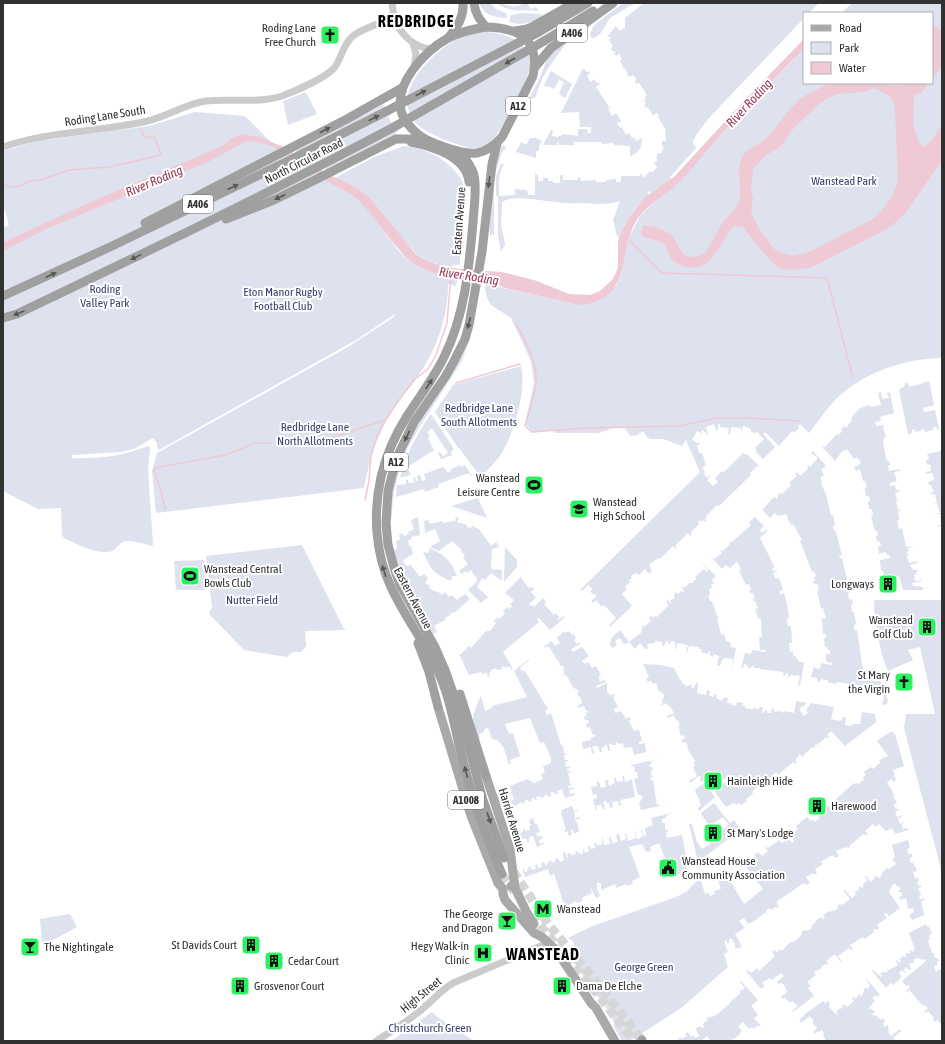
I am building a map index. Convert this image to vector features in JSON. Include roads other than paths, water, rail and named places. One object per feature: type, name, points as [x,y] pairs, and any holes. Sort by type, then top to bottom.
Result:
[{"type":"highway","name":"A12","points":[[449,38],[459,24],[464,10],[463,3]]},
{"type":"highway","points":[[474,3],[475,12],[486,27]]},
{"type":"highway","name":"A406","points":[[514,31],[532,27],[574,3]]},
{"type":"highway","name":"North Circular Road","points":[[3,296],[110,248],[387,112],[539,32],[588,3]]},
{"type":"highway","name":"North Circular Road","points":[[3,318],[17,314],[305,174],[394,127],[575,23],[604,3]]},
{"type":"highway","name":"A406","points":[[535,67],[551,48],[613,3]]},
{"type":"highway","name":"A12","points":[[486,27],[496,27],[514,31],[522,35],[531,45],[533,52],[535,67],[531,81],[502,137],[497,144],[488,150],[479,153],[460,152],[425,138],[409,125],[402,114],[402,88],[414,67],[449,38],[465,31],[486,27]]},
{"type":"highway","name":"A406","points":[[110,248],[126,233],[291,148],[402,88]]},
{"type":"highway","name":"A406","points":[[171,240],[268,202],[331,173],[396,139],[425,138]]},
{"type":"highway","name":"A406","points":[[370,153],[394,143],[410,142],[440,152],[454,158],[460,163],[464,168],[468,179],[466,235],[470,253]]},
{"type":"highway","name":"Eastern Avenue","points":[[497,144],[488,185],[477,285],[470,321],[465,338],[445,377],[407,435],[394,468],[387,499],[387,534],[392,562],[400,585],[435,647],[453,690],[483,800],[504,858]]},
{"type":"highway","name":"Eastern Avenue","points":[[460,152],[470,166],[474,176],[470,253],[460,317],[453,339],[437,371],[406,418],[393,442],[378,491],[376,522],[378,547],[387,578],[401,606],[427,649],[443,684],[475,804],[487,839],[502,874]]},
{"type":"highway","name":"A12","points":[[401,606],[424,657],[438,707]]},
{"type":"highway","name":"A12","points":[[435,647],[458,689],[486,776]]},
{"type":"main road","name":"A1008","points":[[438,707],[471,816],[498,883],[509,888]]},
{"type":"main road","name":"Harrier Avenue","points":[[486,776],[510,849],[512,871],[509,888]]},
{"type":"main road","points":[[545,940],[540,930],[526,913],[519,899],[509,888],[504,896],[534,932],[556,950],[591,1003],[596,1008],[615,1041]]},
{"type":"main road","points":[[510,904],[514,904],[519,899]]},
{"type":"street","points":[[392,3],[398,26],[413,43],[423,48],[434,49]]},
{"type":"street","name":"Roding Lane South","points":[[3,147],[28,140],[60,134],[147,122],[189,105],[204,101],[230,99],[271,99],[307,85],[328,73],[334,67],[348,41],[354,35],[395,18]]},
{"type":"street","points":[[413,43],[416,54],[414,67]]},
{"type":"street","name":"High Street","points":[[376,1041],[420,1011],[442,990],[453,983],[545,940]]},
{"type":"water","points":[[933,25],[942,32],[942,66],[933,79]]},
{"type":"water","name":"River Roding","points":[[803,40],[803,50],[728,127],[679,182],[647,208],[638,218],[631,231],[621,272],[616,284],[609,294],[597,301],[579,305],[505,288],[496,284],[443,275],[414,264],[404,255],[371,214],[355,197],[332,184],[291,156],[268,145],[257,142],[246,141],[210,161],[48,228],[3,251],[3,243],[13,238],[86,204],[222,146],[234,137],[242,134],[258,137],[284,147],[330,175],[359,189],[369,197],[415,253],[422,258],[436,264],[459,269],[502,272],[537,281],[569,294],[590,295],[600,291],[612,280],[616,273],[618,267],[619,237],[628,219],[644,198],[675,176],[741,104]]},
{"type":"water","points":[[828,84],[928,84],[921,93],[914,94],[913,125],[919,143],[924,147],[931,141],[942,125],[942,160],[905,214],[881,232],[810,268],[787,270],[778,267],[767,257],[742,226],[735,226],[732,228],[709,261],[695,267],[679,265],[671,258],[664,244],[654,239],[643,237],[641,233],[643,226],[656,227],[673,237],[685,255],[692,257],[704,253],[723,222],[739,202],[739,171],[741,159],[744,154],[764,140],[792,107],[807,94]],"holes":[[[873,88],[892,98],[895,109],[898,181],[894,192],[881,211],[873,219],[807,253],[793,256],[774,249],[758,227],[751,211],[753,199],[751,188],[753,169],[765,156],[781,146],[793,129],[819,104],[828,98],[837,94],[864,92]]]},
{"type":"waterway","points":[[3,183],[8,187],[20,186],[29,181],[40,180],[69,170],[109,167],[161,155],[154,136],[145,138],[141,130]]},
{"type":"waterway","points":[[628,239],[662,273],[827,278],[853,378]]},
{"type":"waterway","name":"River Roding","points":[[365,500],[369,481],[371,455],[377,436],[386,419],[402,396],[415,379],[428,369],[436,355],[447,323],[451,275]]},
{"type":"waterway","points":[[516,324],[527,345],[535,368],[536,383],[525,426],[532,432],[586,428],[680,426],[716,418],[800,421]]},
{"type":"waterway","points":[[456,383],[520,364]]},
{"type":"waterway","points":[[276,443],[300,443],[325,440],[385,420]]},
{"type":"waterway","points":[[165,509],[154,470],[155,468],[225,455],[256,443],[271,443]]},
{"type":"tunnel","points":[[513,871],[549,925],[642,1040]]},
{"type":"tunnel","points":[[502,874],[514,892]]},
{"type":"tunnel","points":[[531,915],[596,992],[634,1041]]},
{"type":"place","name":"Roding Lane Free Church","points":[[330,35]]},
{"type":"place","name":"Wanstead Leisure Centre","points":[[534,485]]},
{"type":"place","name":"Wanstead High School","points":[[579,509]]},
{"type":"place","name":"Wanstead Central Bowls Club","points":[[190,576]]},
{"type":"place","name":"Longways","points":[[888,584]]},
{"type":"place","name":"Wanstead Golf Club","points":[[927,627]]},
{"type":"place","name":"St Mary the Virgin","points":[[904,682]]},
{"type":"place","name":"Hainleigh Hide","points":[[713,781]]},
{"type":"place","name":"Harewood","points":[[817,806]]},
{"type":"place","name":"St Mary's Lodge","points":[[713,833]]},
{"type":"place","name":"Wanstead House Community Association","points":[[668,868]]},
{"type":"place","name":"Wanstead","points":[[543,909]]},
{"type":"place","name":"The George and Dragon","points":[[507,921]]},
{"type":"place","name":"St Davids Court","points":[[251,945]]},
{"type":"place","name":"The Nightingale","points":[[30,947]]},
{"type":"place","name":"Hegy Walk-in Clinic","points":[[483,953]]},
{"type":"place","name":"Cedar Court","points":[[274,961]]},
{"type":"place","name":"Grosvenor Court","points":[[240,986]]},
{"type":"place","name":"Dama De Elche","points":[[562,986]]},
{"type":"district","name":"REDBRIDGE","points":[[416,21]]},
{"type":"district","name":"WANSTEAD","points":[[543,954]]},
{"type":"park label","name":"Wanstead Park","points":[[844,181]]},
{"type":"park label","name":"Roding Valley Park","points":[[105,296]]},
{"type":"park label","name":"Eton Manor Rugby Football Club","points":[[283,299]]},
{"type":"park label","name":"Redbridge Lane South Allotments","points":[[479,415]]},
{"type":"park label","name":"Redbridge Lane North Allotments","points":[[315,434]]},
{"type":"park label","name":"Nutter Field","points":[[252,600]]},
{"type":"park label","name":"George Green","points":[[644,967]]},
{"type":"park label","name":"Christchurch Green","points":[[430,1028]]}]
